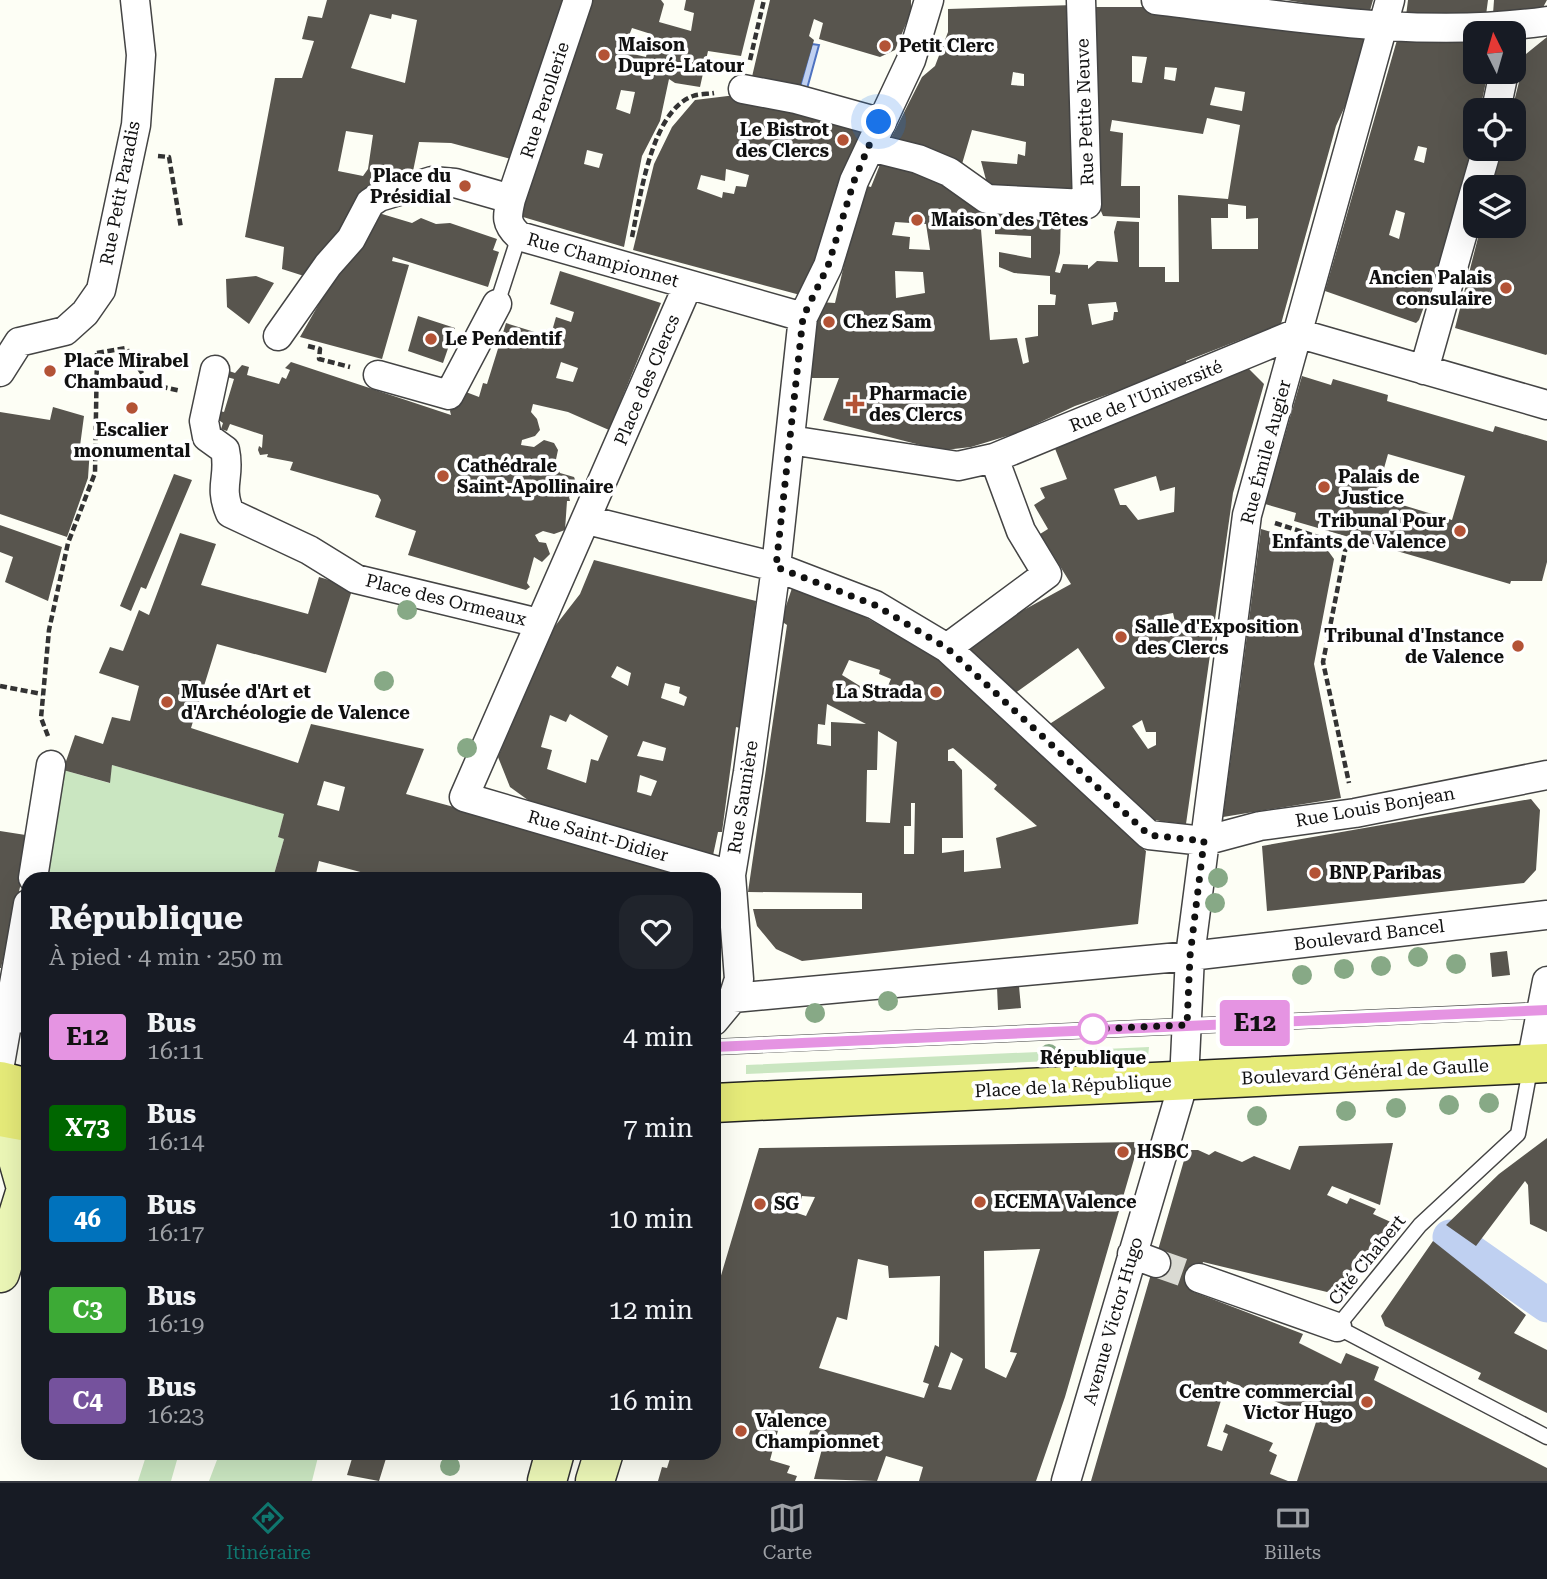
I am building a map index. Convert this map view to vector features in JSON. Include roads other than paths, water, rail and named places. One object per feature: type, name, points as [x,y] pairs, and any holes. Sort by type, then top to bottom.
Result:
[{"type":"main road","name":"Boulevard Général de Gaulle","points":[[1184,1081],[1539,1063]]},
{"type":"main road","points":[[0,1081],[21,1086]]},
{"type":"main road","name":"Place de la République","points":[[721,1103],[1184,1081]]},
{"type":"main road","points":[[0,1118],[21,1121]]},
{"type":"street","name":"Rue Petit Paradis","points":[[9,338],[65,331],[85,313],[101,290],[136,125],[141,55],[135,0]]},
{"type":"street","name":"Rue Perollerie","points":[[511,199],[578,0]]},
{"type":"street","points":[[790,440],[803,317],[828,266],[854,181],[911,61],[929,0]]},
{"type":"street","name":"Rue Petite Neuve","points":[[875,135],[948,172],[987,199],[1087,204],[1081,0]]},
{"type":"street","points":[[1156,0],[1381,28],[1463,29]]},
{"type":"street","name":"Rue Émile Augier","points":[[1190,956],[1247,515],[1390,0]]},
{"type":"street","points":[[1526,26],[1547,21]]},
{"type":"street","points":[[743,89],[796,99],[875,135]]},
{"type":"street","points":[[278,323],[351,239],[370,203],[432,181],[443,181],[511,199]]},
{"type":"street","name":"Rue Championnet","points":[[511,199],[506,219],[519,236],[688,285]]},
{"type":"street","points":[[1424,370],[1463,234]]},
{"type":"street","points":[[688,285],[803,317]]},
{"type":"street","name":"Place des Clercs","points":[[587,520],[688,285]]},
{"type":"street","points":[[378,375],[449,395],[498,304]]},
{"type":"street","points":[[1297,333],[1547,405]]},
{"type":"street","name":"Rue de l'Université","points":[[790,440],[958,467],[994,458],[1297,333]]},
{"type":"street","points":[[0,372],[9,338]]},
{"type":"street","name":"Place des Ormeaux","points":[[215,370],[204,421],[207,437],[225,450],[228,465],[223,495],[230,513],[309,550],[356,579],[539,623]]},
{"type":"street","name":"Rue Saunière","points":[[733,998],[739,979],[731,875],[776,567],[790,440]]},
{"type":"street","points":[[947,648],[1047,574],[1021,531],[994,458]]},
{"type":"street","points":[[587,520],[776,567],[875,605],[947,648],[1149,835],[1204,841]]},
{"type":"street","name":"Place des Ormeaux","points":[[464,797],[587,520]]},
{"type":"street","points":[[34,872],[51,765]]},
{"type":"street","name":"Rue Louis Bonjean","points":[[1204,841],[1261,826],[1355,813],[1547,775]]},
{"type":"street","name":"Rue Saint-Didier","points":[[464,797],[721,872]]},
{"type":"street","name":"Rue Saint-Didier","points":[[721,872],[731,875]]},
{"type":"street","name":"Boulevard Bancel","points":[[1190,956],[1547,915]]},
{"type":"street","points":[[0,1064],[11,1023],[21,953]]},
{"type":"street","points":[[721,1013],[733,998],[1190,956]]},
{"type":"street","name":"Place de la République","points":[[1184,1081],[1190,956]]},
{"type":"street","points":[[1539,1063],[1547,981]]},
{"type":"street","name":"Avenue Victor Hugo","points":[[1066,1481],[1144,1258],[1184,1081]]},
{"type":"street","points":[[0,1136],[16,1153],[21,1168]]},
{"type":"street","points":[[0,1273],[21,1205]]},
{"type":"street","points":[[1199,1278],[1337,1327]]},
{"type":"street","points":[[547,1481],[553,1460]]},
{"type":"street","points":[[595,1481],[602,1460]]},
{"type":"lane","points":[[498,304],[519,236]]},
{"type":"lane","points":[[721,1047],[1544,1010]]},
{"type":"lane","name":"Cité Chabert","points":[[1539,1063],[1518,1134],[1420,1225],[1337,1327],[1547,1437]]},
{"type":"water","points":[[812,44],[819,45],[805,96],[798,94]]},
{"type":"waterway","points":[[1450,1237],[1547,1305]]},
{"type":"tunnel","points":[[1156,1263],[1199,1278]]},
{"type":"place","name":"Petit Clerc","points":[[885,46]]},
{"type":"place","name":"Maison Dupré-Latour","points":[[604,55]]},
{"type":"place","name":"Le Bistrot des Clercs","points":[[843,140]]},
{"type":"place","name":"Place du Présidial","points":[[465,186]]},
{"type":"place","name":"Maison des Têtes","points":[[917,220]]},
{"type":"place","name":"Ancien Palais consulaire","points":[[1506,288]]},
{"type":"place","name":"Chez Sam","points":[[829,322]]},
{"type":"place","name":"Le Pendentif","points":[[431,339]]},
{"type":"place","name":"Place Mirabel Chambaud","points":[[50,371]]},
{"type":"place","name":"Pharmacie des Clercs","points":[[855,404]]},
{"type":"place","name":"Escalier monumental","points":[[132,408]]},
{"type":"place","name":"Cathédrale Saint-Apollinaire","points":[[443,476]]},
{"type":"place","name":"Palais de Justice","points":[[1324,487]]},
{"type":"place","name":"Tribunal Pour Enfants de Valence","points":[[1460,531]]},
{"type":"place","name":"Salle d'Exposition des Clercs","points":[[1121,637]]},
{"type":"place","name":"Tribunal d'Instance de Valence","points":[[1518,646]]},
{"type":"place","name":"La Strada","points":[[936,692]]},
{"type":"place","name":"Musée d'Art et d'Archéologie de Valence","points":[[167,702]]},
{"type":"place","name":"BNP Paribas","points":[[1315,873]]},
{"type":"place","name":"République","points":[[1093,1029]]},
{"type":"place","name":"HSBC","points":[[1123,1152]]},
{"type":"place","name":"ECEMA Valence","points":[[980,1202]]},
{"type":"place","name":"SG","points":[[760,1204]]},
{"type":"place","name":"Centre commercial Victor Hugo","points":[[1367,1402]]},
{"type":"place","name":"Valence Championnet","points":[[741,1431]]}]
